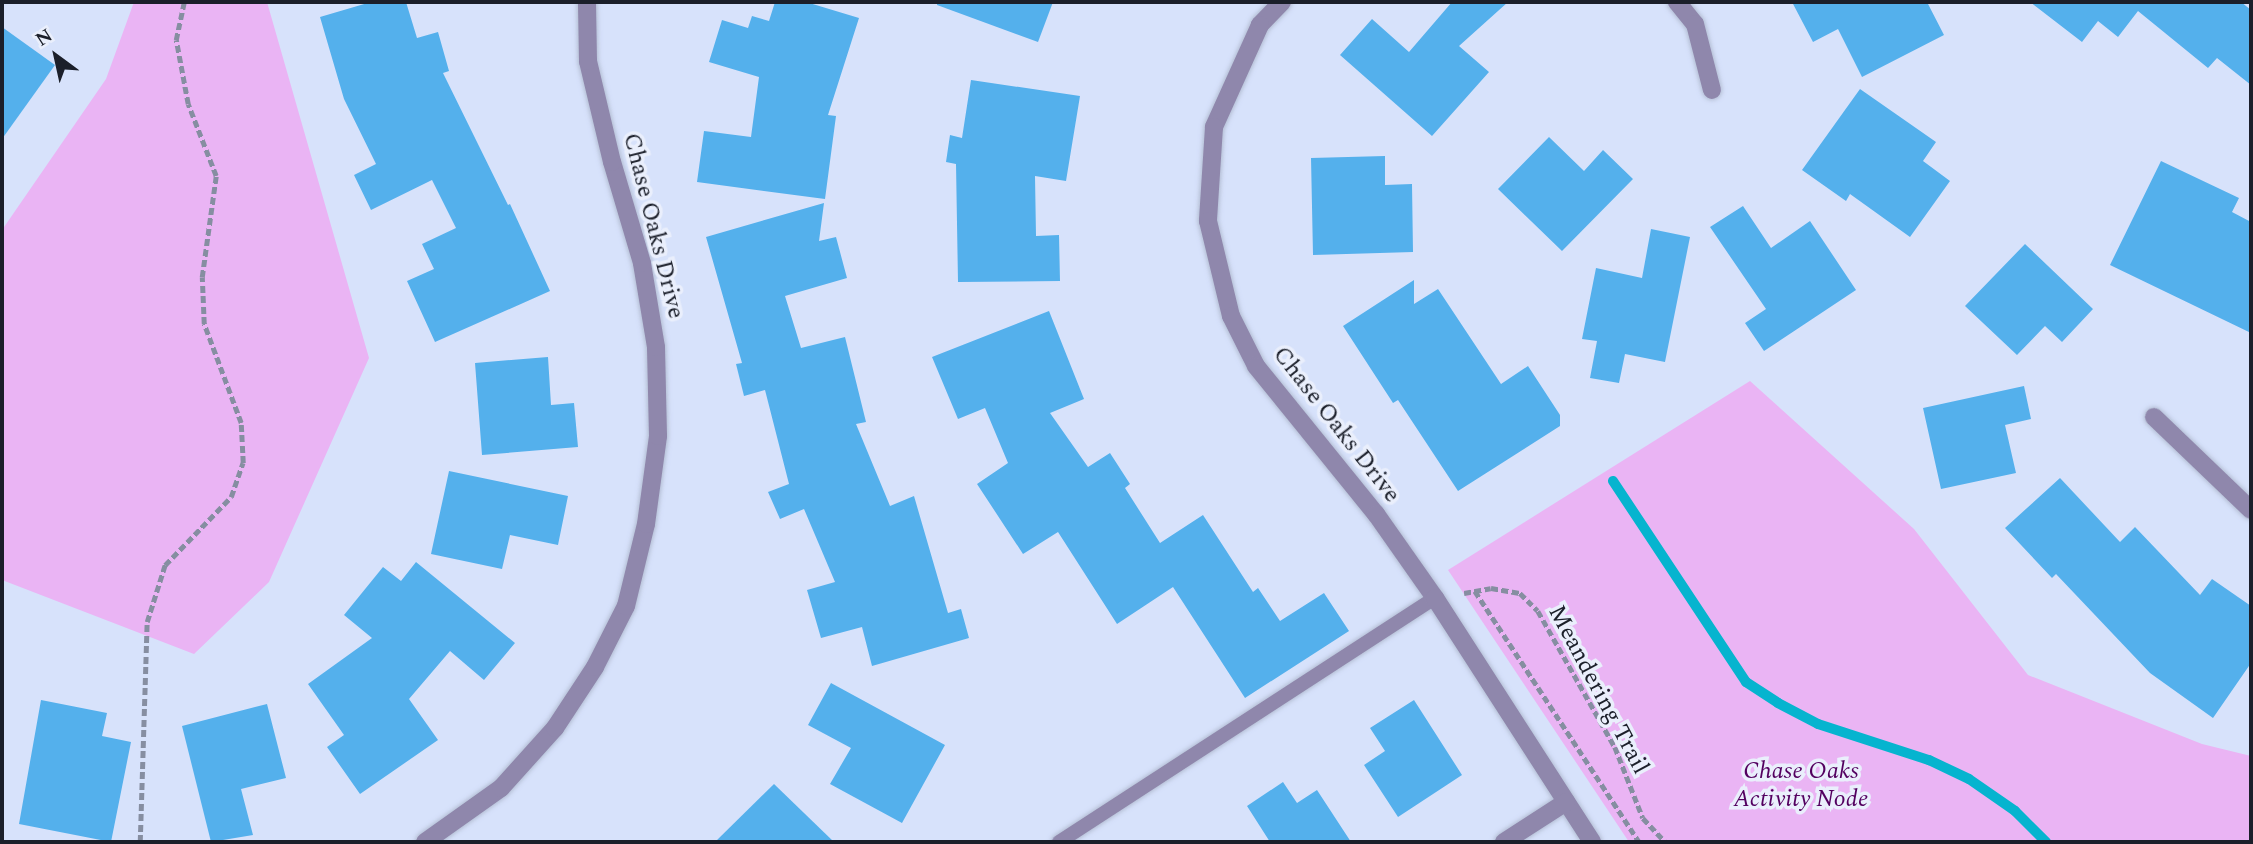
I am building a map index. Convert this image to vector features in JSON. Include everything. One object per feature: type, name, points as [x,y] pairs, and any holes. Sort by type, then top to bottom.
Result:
[{"type":"street","name":"Chase Oaks Drive","points":[[425,842],[501,788],[555,728],[595,667],[626,606],[646,524],[658,436],[656,347],[642,263],[612,162],[588,61],[587,2]]},
{"type":"street","name":"Chase Oaks Drive","points":[[1282,2],[1260,24],[1214,127],[1208,221],[1228,302],[1256,366],[1376,514],[1435,598],[1592,842]]},
{"type":"street","points":[[1677,2],[1695,24],[1712,90]]},
{"type":"street","points":[[2154,417],[2251,510]]},
{"type":"street","points":[[1504,842],[1566,802]]},
{"type":"lane","points":[[1059,842],[1435,598]]},
{"type":"path","points":[[139,842],[147,622],[165,565],[231,497],[243,463],[241,423],[204,324],[202,277],[216,176],[188,104],[178,53],[176,40],[184,2]]},
{"type":"path","name":"Meandering Trail","points":[[1435,598],[1491,588],[1520,593],[1538,611],[1615,747],[1643,818],[1665,842]]},
{"type":"path","points":[[1475,591],[1639,842]]},
{"type":"green space","points":[[134,2],[267,2],[369,358],[269,582],[194,654],[2,580],[2,230],[106,79]]},
{"type":"green space","name":"Chase Oaks Activity Node","points":[[1750,381],[1914,529],[2028,675],[2202,744],[2251,756],[2251,842],[1629,842],[1448,570]]},
{"type":"building","points":[[371,2],[406,2],[417,38],[438,32],[449,71],[443,73],[508,205],[510,204],[550,291],[435,342],[407,281],[434,269],[422,244],[456,228],[432,180],[371,210],[354,175],[376,164],[344,99],[320,17]]},
{"type":"building","points":[[775,2],[806,2],[859,18],[828,115],[836,116],[825,199],[697,182],[704,131],[751,137],[759,77],[709,62],[722,20],[748,28],[752,16],[769,21]]},
{"type":"building","points":[[937,2],[1053,2],[1038,42],[937,5]]},
{"type":"building","points":[[1452,2],[1508,2],[1459,46],[1489,72],[1432,136],[1340,55],[1372,19],[1409,52]]},
{"type":"building","points":[[1792,2],[1927,2],[1944,35],[1862,77],[1838,29],[1813,42]]},
{"type":"building","points":[[2030,2],[2241,2],[2251,10],[2251,85],[2217,58],[2208,68],[2138,11],[2118,37],[2098,21],[2082,42]]},
{"type":"building","points":[[2,27],[55,65],[2,139]]},
{"type":"building","points":[[971,80],[1080,96],[1066,181],[1035,176],[1036,236],[1059,235],[1060,281],[958,282],[956,164],[946,162],[950,135],[962,138]]},
{"type":"building","points":[[1860,89],[1936,142],[1923,161],[1950,181],[1910,237],[1850,194],[1846,201],[1802,170]]},
{"type":"building","points":[[1549,137],[1584,171],[1603,150],[1633,179],[1562,251],[1498,189]]},
{"type":"building","points":[[1385,156],[1385,185],[1412,184],[1413,252],[1313,255],[1311,158]]},
{"type":"building","points":[[2161,161],[2239,198],[2232,212],[2251,222],[2251,333],[2110,265]]},
{"type":"building","points":[[824,203],[819,241],[836,237],[847,278],[785,296],[801,348],[845,337],[866,422],[856,424],[890,506],[914,496],[948,613],[961,609],[969,638],[872,666],[862,627],[821,638],[807,590],[835,582],[804,509],[780,519],[768,492],[789,484],[765,390],[744,396],[736,364],[742,363],[706,237]]},
{"type":"building","points":[[1743,206],[1771,248],[1810,221],[1856,290],[1764,351],[1745,323],[1766,309],[1710,227]]},
{"type":"building","points":[[1651,229],[1690,237],[1665,362],[1625,354],[1619,383],[1590,378],[1597,341],[1582,339],[1596,268],[1642,278]]},
{"type":"building","points":[[2025,244],[2093,309],[2062,342],[2045,326],[2017,355],[1965,306]]},
{"type":"building","points":[[1414,280],[1414,304],[1438,289],[1501,384],[1528,366],[1560,415],[1560,426],[1458,491],[1398,400],[1393,403],[1343,326]]},
{"type":"building","points":[[1049,311],[1084,399],[1050,413],[1088,467],[1110,453],[1130,484],[1125,488],[1160,543],[1203,515],[1253,592],[1258,588],[1280,621],[1324,593],[1349,631],[1245,698],[1173,587],[1117,624],[1058,532],[1023,554],[977,484],[1008,463],[985,408],[958,419],[932,357]]},
{"type":"building","points":[[548,357],[551,405],[574,403],[578,447],[482,455],[475,363]]},
{"type":"building","points":[[2024,386],[2031,419],[2005,425],[2016,473],[1941,489],[1923,408]]},
{"type":"building","points":[[449,471],[568,496],[558,545],[510,535],[502,569],[431,554]]},
{"type":"building","points":[[2060,478],[2120,542],[2135,527],[2200,595],[2212,579],[2251,606],[2251,663],[2213,718],[2150,673],[2056,574],[2052,578],[2005,528]]},
{"type":"building","points":[[416,562],[515,643],[484,680],[450,651],[409,699],[438,740],[360,794],[327,747],[344,735],[308,684],[372,638],[344,615],[383,567],[401,581]]},
{"type":"building","points":[[831,683],[945,745],[902,823],[830,784],[851,748],[808,725]]},
{"type":"building","points":[[41,700],[107,713],[102,736],[131,742],[111,842],[19,824]]},
{"type":"building","points":[[1414,700],[1462,775],[1398,817],[1364,765],[1385,751],[1370,728]]},
{"type":"building","points":[[267,704],[286,778],[241,789],[253,835],[211,842],[182,726]]},
{"type":"building","points":[[1283,782],[1297,803],[1317,790],[1351,842],[1270,842],[1247,806]]},
{"type":"building","points":[[774,784],[834,842],[715,842]]},
{"type":"waterway","points":[[1613,481],[1746,682],[1818,724],[1929,760],[1969,779],[2015,811],[2046,842]]}]
